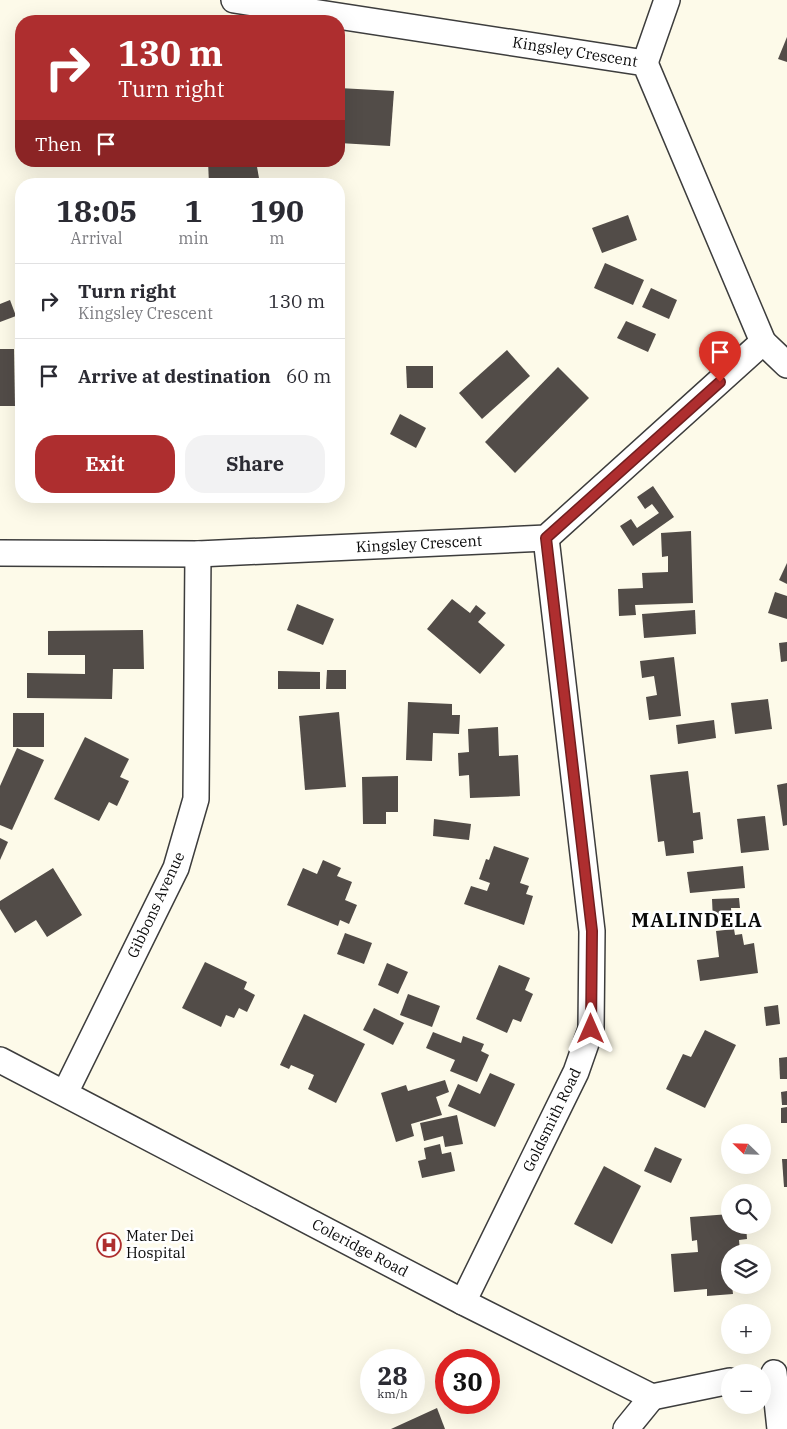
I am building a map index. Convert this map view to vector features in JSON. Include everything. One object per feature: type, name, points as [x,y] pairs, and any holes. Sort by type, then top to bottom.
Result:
[{"type":"street","name":"Kingsley Crescent","points":[[234,0],[307,6],[644,63],[763,342],[787,365]]},
{"type":"street","points":[[644,63],[667,0]]},
{"type":"street","points":[[546,538],[763,342]]},
{"type":"street","name":"Kingsley Crescent","points":[[0,553],[198,554],[546,538]]},
{"type":"street","name":"Goldsmith Road","points":[[462,1302],[576,1072],[591,1029],[592,931],[546,538]]},
{"type":"street","name":"Gibbons Avenue","points":[[65,1093],[176,868],[196,799],[198,554]]},
{"type":"street","name":"Coleridge Road","points":[[0,1060],[462,1302],[652,1397]]},
{"type":"street","points":[[775,1373],[780,1429]]},
{"type":"street","points":[[626,1429],[652,1397],[721,1383]]},
{"type":"building","points":[[787,37],[787,62],[778,59]]},
{"type":"building","points":[[345,88],[394,91],[390,146],[345,143]]},
{"type":"building","points":[[208,167],[257,167],[259,178],[209,178]]},
{"type":"building","points":[[628,215],[637,240],[602,253],[592,228]]},
{"type":"building","points":[[605,263],[644,280],[633,305],[594,288]]},
{"type":"building","points":[[651,288],[677,300],[669,319],[642,307]]},
{"type":"building","points":[[10,300],[15,316],[0,322],[0,304]]},
{"type":"building","points":[[626,321],[656,334],[648,352],[617,338]]},
{"type":"building","points":[[0,349],[14,349],[15,406],[0,406]]},
{"type":"building","points":[[507,350],[530,376],[482,419],[459,393]]},
{"type":"building","points":[[406,366],[433,366],[433,388],[407,388]]},
{"type":"building","points":[[558,367],[589,398],[515,473],[485,442]]},
{"type":"building","points":[[400,414],[426,428],[416,448],[390,434]]},
{"type":"building","points":[[653,486],[674,517],[633,546],[620,526],[631,519],[637,528],[659,513],[652,504],[645,509],[637,497]]},
{"type":"building","points":[[691,531],[693,603],[635,605],[636,615],[619,616],[618,589],[643,588],[642,573],[668,572],[668,556],[662,557],[661,533]]},
{"type":"building","points":[[787,563],[787,584],[779,580]]},
{"type":"building","points":[[775,592],[787,596],[787,619],[768,613]]},
{"type":"building","points":[[452,599],[470,613],[476,605],[486,613],[478,622],[505,645],[480,674],[427,629]]},
{"type":"building","points":[[297,604],[334,619],[323,645],[287,630]]},
{"type":"building","points":[[695,610],[696,634],[644,638],[642,614]]},
{"type":"building","points":[[143,630],[144,669],[113,669],[112,699],[27,698],[27,673],[85,674],[85,655],[48,655],[48,631]]},
{"type":"building","points":[[787,642],[787,661],[781,662],[779,643]]},
{"type":"building","points":[[674,657],[681,716],[649,720],[646,697],[657,695],[654,676],[642,678],[640,661]]},
{"type":"building","points":[[327,670],[346,670],[346,689],[326,689]]},
{"type":"building","points":[[278,671],[320,672],[320,689],[278,689]]},
{"type":"building","points":[[768,699],[772,729],[735,734],[731,703]]},
{"type":"building","points":[[408,702],[452,704],[452,715],[460,715],[459,734],[433,733],[432,761],[406,760]]},
{"type":"building","points":[[339,712],[346,787],[305,790],[299,716]]},
{"type":"building","points":[[13,713],[44,713],[44,747],[13,747]]},
{"type":"building","points":[[714,720],[716,738],[678,744],[676,725]]},
{"type":"building","points":[[498,727],[499,756],[518,755],[520,796],[470,798],[469,775],[459,776],[458,753],[469,752],[468,729]]},
{"type":"building","points":[[85,737],[129,759],[120,777],[129,781],[117,806],[109,802],[99,821],[54,799]]},
{"type":"building","points":[[17,748],[44,760],[12,830],[0,825],[0,786]]},
{"type":"building","points":[[688,771],[693,813],[700,812],[703,839],[693,841],[694,853],[666,856],[664,841],[658,842],[650,775]]},
{"type":"building","points":[[398,776],[398,812],[386,812],[386,824],[363,824],[362,777]]},
{"type":"building","points":[[787,783],[787,825],[783,826],[777,785]]},
{"type":"building","points":[[765,816],[769,850],[741,853],[737,819]]},
{"type":"building","points":[[434,819],[471,824],[469,840],[433,836]]},
{"type":"building","points":[[0,838],[8,842],[0,860]]},
{"type":"building","points":[[494,846],[529,858],[520,883],[529,886],[526,894],[533,896],[524,925],[464,904],[471,886],[487,891],[490,883],[479,879],[486,859],[489,860]]},
{"type":"building","points":[[323,860],[341,868],[337,876],[352,882],[345,900],[357,905],[349,924],[340,920],[338,926],[287,905],[303,868],[317,874]]},
{"type":"building","points":[[743,866],[745,888],[690,893],[687,872]]},
{"type":"building","points":[[53,868],[82,915],[47,937],[36,920],[15,933],[0,909],[0,901]]},
{"type":"building","points":[[739,898],[740,908],[731,908],[732,920],[713,921],[712,899]]},
{"type":"building","points":[[734,929],[735,935],[742,934],[744,945],[754,943],[758,973],[700,981],[697,960],[719,957],[716,931]]},
{"type":"building","points":[[345,933],[372,943],[364,964],[337,954]]},
{"type":"building","points":[[205,962],[247,982],[244,989],[255,995],[247,1012],[239,1008],[234,1018],[226,1015],[221,1027],[182,1008]]},
{"type":"building","points":[[387,963],[408,972],[398,994],[378,985]]},
{"type":"building","points":[[499,965],[530,978],[525,990],[533,994],[521,1022],[513,1019],[507,1033],[476,1019]]},
{"type":"building","points":[[408,994],[440,1006],[432,1027],[400,1015]]},
{"type":"building","points":[[778,1005],[780,1024],[766,1026],[764,1007]]},
{"type":"building","points":[[374,1008],[404,1023],[393,1045],[363,1030]]},
{"type":"building","points":[[304,1014],[365,1044],[336,1103],[308,1089],[314,1075],[291,1065],[289,1069],[280,1065]]},
{"type":"building","points":[[705,1030],[736,1045],[705,1108],[666,1089],[683,1054],[691,1057]]},
{"type":"building","points":[[433,1032],[461,1043],[463,1036],[484,1044],[481,1051],[489,1055],[477,1082],[450,1071],[455,1060],[426,1048]]},
{"type":"building","points":[[787,1057],[787,1079],[780,1079],[779,1058]]},
{"type":"building","points":[[490,1073],[515,1084],[495,1127],[448,1106],[458,1084],[480,1094]]},
{"type":"building","points":[[445,1080],[449,1092],[436,1097],[442,1115],[411,1124],[414,1136],[396,1142],[381,1093],[406,1085],[408,1091]]},
{"type":"building","points":[[787,1091],[787,1105],[782,1105],[781,1092]]},
{"type":"building","points":[[787,1107],[787,1123],[781,1123],[781,1108]]},
{"type":"building","points":[[457,1115],[463,1144],[445,1147],[443,1136],[424,1141],[420,1123]]},
{"type":"building","points":[[440,1144],[442,1154],[451,1152],[455,1171],[422,1178],[418,1161],[426,1159],[424,1148]]},
{"type":"building","points":[[655,1147],[682,1159],[671,1183],[644,1171]]},
{"type":"building","points":[[782,1159],[787,1159],[787,1187],[784,1187]]},
{"type":"building","points":[[604,1166],[641,1186],[612,1244],[574,1224]]},
{"type":"building","points":[[721,1215],[721,1234],[747,1234],[747,1239],[739,1240],[739,1244],[721,1244],[721,1294],[733,1294],[707,1296],[707,1289],[674,1292],[671,1254],[698,1252],[697,1240],[692,1241],[690,1217]]},
{"type":"building","points":[[435,1409],[435,1414],[439,1414],[445,1429],[391,1429],[425,1414]]},
{"type":"place","name":"Mater Dei Hospital","points":[[109,1245]]},
{"type":"district","name":"MALINDELA","points":[[697,920]]},
{"type":"route","points":[[591,1029],[592,931],[546,538],[720,382]]}]
